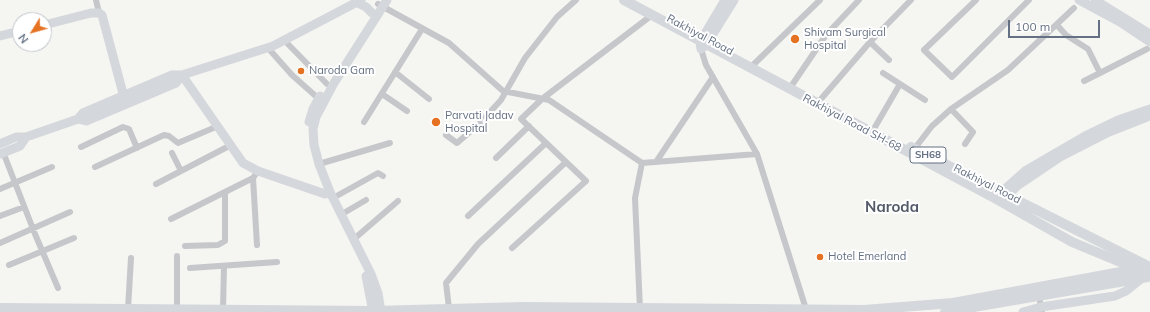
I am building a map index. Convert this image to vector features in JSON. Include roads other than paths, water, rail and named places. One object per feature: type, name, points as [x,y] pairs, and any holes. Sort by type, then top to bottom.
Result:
[{"type":"main road","name":"Rakhiyal Road SH-68","points":[[624,0],[704,43],[1001,196],[1072,242],[1146,272]]},
{"type":"main road","name":"Rakhiyal Road","points":[[634,0],[704,43],[754,64],[915,148],[1001,196]]},
{"type":"main road","points":[[0,308],[377,311],[585,304],[640,310],[895,308],[953,303],[1146,272]]},
{"type":"main road","points":[[945,312],[1039,296],[1146,272]]},
{"type":"street","points":[[96,0],[99,13],[104,18],[125,100]]},
{"type":"street","points":[[446,135],[455,142],[460,141],[484,118],[501,100],[525,58],[557,17],[576,0]]},
{"type":"street","points":[[754,64],[820,0]]},
{"type":"street","points":[[792,85],[826,35],[859,0]]},
{"type":"street","points":[[821,99],[870,42],[912,0]]},
{"type":"street","points":[[976,0],[924,50],[952,77],[1029,0]]},
{"type":"street","points":[[1079,0],[1103,8],[1150,34]]},
{"type":"street","points":[[1084,81],[1148,46],[1095,0]]},
{"type":"street","points":[[58,288],[1,150],[16,137],[26,137],[78,119],[86,121],[172,75],[182,75],[268,48],[358,1],[372,13]]},
{"type":"street","points":[[729,2],[704,43],[706,65],[757,154],[806,309]]},
{"type":"street","points":[[377,311],[363,268],[330,195],[313,163],[308,143],[309,119],[319,99],[372,13],[382,3]]},
{"type":"street","points":[[382,3],[422,29],[448,43],[505,91],[549,100],[642,163],[757,154]]},
{"type":"street","points":[[377,311],[374,280],[342,214],[330,195],[319,164],[313,137],[316,117],[339,74],[382,3]]},
{"type":"street","points":[[915,148],[932,126],[951,109],[1008,70],[1074,8]]},
{"type":"street","points":[[52,23],[91,12],[99,13]]},
{"type":"street","points":[[512,248],[586,181],[521,119],[542,99],[652,15]]},
{"type":"street","points":[[1057,25],[1066,35],[1087,48],[1100,73]]},
{"type":"street","points":[[364,122],[422,29]]},
{"type":"street","points":[[0,36],[12,33]]},
{"type":"street","points":[[284,40],[327,84]]},
{"type":"street","points":[[870,42],[888,60]]},
{"type":"street","points":[[268,48],[292,75],[319,99]]},
{"type":"street","points":[[395,72],[429,99]]},
{"type":"street","points":[[883,73],[925,100]]},
{"type":"street","points":[[182,75],[243,163],[256,175],[330,195],[378,173],[383,176]]},
{"type":"street","points":[[656,162],[712,77]]},
{"type":"street","points":[[875,127],[900,84]]},
{"type":"street","points":[[382,94],[407,110]]},
{"type":"street","points":[[951,109],[973,132],[965,144]]},
{"type":"street","points":[[1001,196],[1025,171],[1086,135],[1118,120],[1150,109]]},
{"type":"street","points":[[1001,196],[1079,147],[1109,132],[1150,116]]},
{"type":"street","points":[[96,167],[166,135],[176,142],[180,142],[218,126]]},
{"type":"street","points":[[496,158],[529,126]]},
{"type":"street","points":[[81,147],[125,127],[129,129],[137,148]]},
{"type":"street","points":[[319,164],[390,143]]},
{"type":"street","points":[[468,216],[546,143]]},
{"type":"street","points":[[156,184],[230,145]]},
{"type":"street","points":[[172,153],[181,171]]},
{"type":"street","points":[[449,308],[446,283],[478,244],[566,162]]},
{"type":"street","points":[[640,310],[635,198],[642,163]]},
{"type":"street","points":[[0,189],[52,167]]},
{"type":"street","points":[[171,219],[256,175]]},
{"type":"street","points":[[256,175],[257,245]]},
{"type":"street","points":[[185,246],[218,245],[225,241],[225,192]]},
{"type":"street","points":[[342,214],[366,200]]},
{"type":"street","points":[[354,239],[398,201]]},
{"type":"street","points":[[0,216],[24,207]]},
{"type":"street","points":[[0,243],[70,212]]},
{"type":"street","points":[[9,265],[74,238]]},
{"type":"street","points":[[176,256],[177,310]]},
{"type":"street","points":[[128,309],[131,258]]},
{"type":"street","points":[[190,268],[277,262]]},
{"type":"street","points":[[223,310],[224,266]]},
{"type":"street","points":[[1023,312],[1115,296],[1126,290],[1146,272]]},
{"type":"street","points":[[1039,296],[1041,310]]},
{"type":"place","name":"Shivam Surgical Hospital","points":[[795,39]]},
{"type":"place","name":"Naroda Gam","points":[[301,71]]},
{"type":"place","name":"Parvati Jadav Hospital","points":[[436,122]]},
{"type":"place","name":"Hotel Emerland","points":[[820,257]]},
{"type":"district","name":"Naroda","points":[[892,207]]}]
